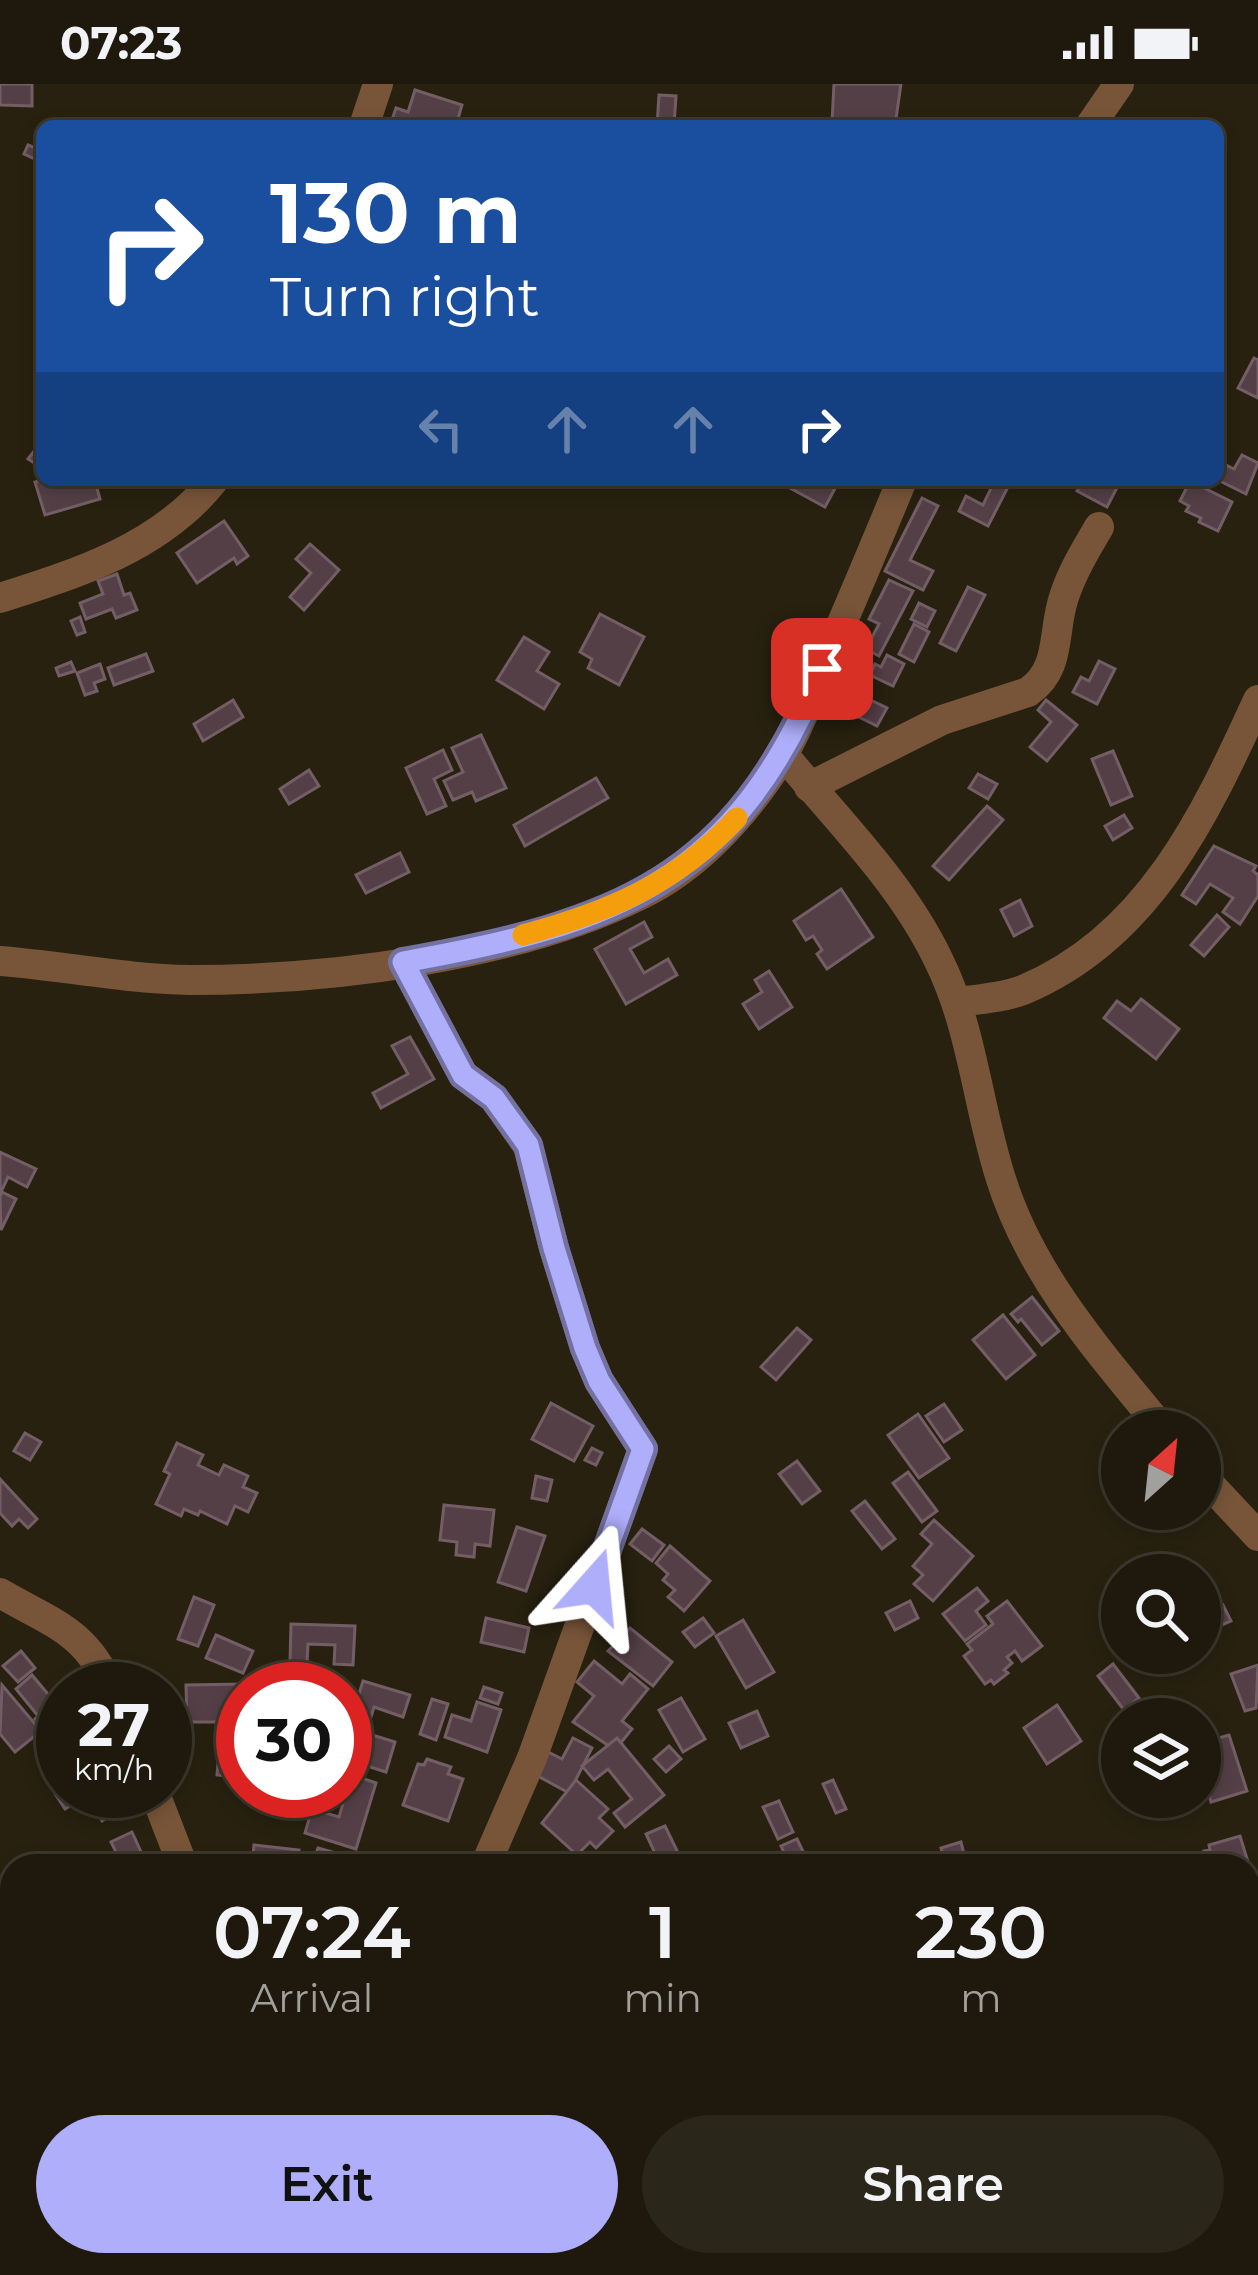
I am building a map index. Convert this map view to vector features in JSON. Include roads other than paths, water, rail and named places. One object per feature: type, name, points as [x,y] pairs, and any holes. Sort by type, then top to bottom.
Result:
[{"type":"street","points":[[366,120],[378,84]]},
{"type":"street","points":[[1094,120],[1119,84]]},
{"type":"street","points":[[0,598],[122,555],[193,506],[209,486]]},
{"type":"street","points":[[0,961],[186,980],[354,971],[460,952],[568,923],[645,893],[696,857],[734,822],[783,754],[899,486]]},
{"type":"street","points":[[809,787],[942,720],[1040,684],[1054,660],[1070,581],[1099,527]]},
{"type":"street","points":[[958,1002],[1018,992],[1065,969],[1136,912],[1172,866],[1206,809],[1258,700]]},
{"type":"street","points":[[783,754],[894,889],[936,954],[958,1002],[990,1142],[1028,1246],[1089,1341],[1147,1410]]},
{"type":"street","points":[[403,962],[463,1075],[494,1098],[528,1145],[585,1348],[599,1381],[643,1449],[532,1758],[490,1854]]},
{"type":"street","points":[[1221,1496],[1258,1536]]},
{"type":"street","points":[[0,1593],[80,1638],[99,1662]]},
{"type":"street","points":[[164,1818],[178,1854]]}]
